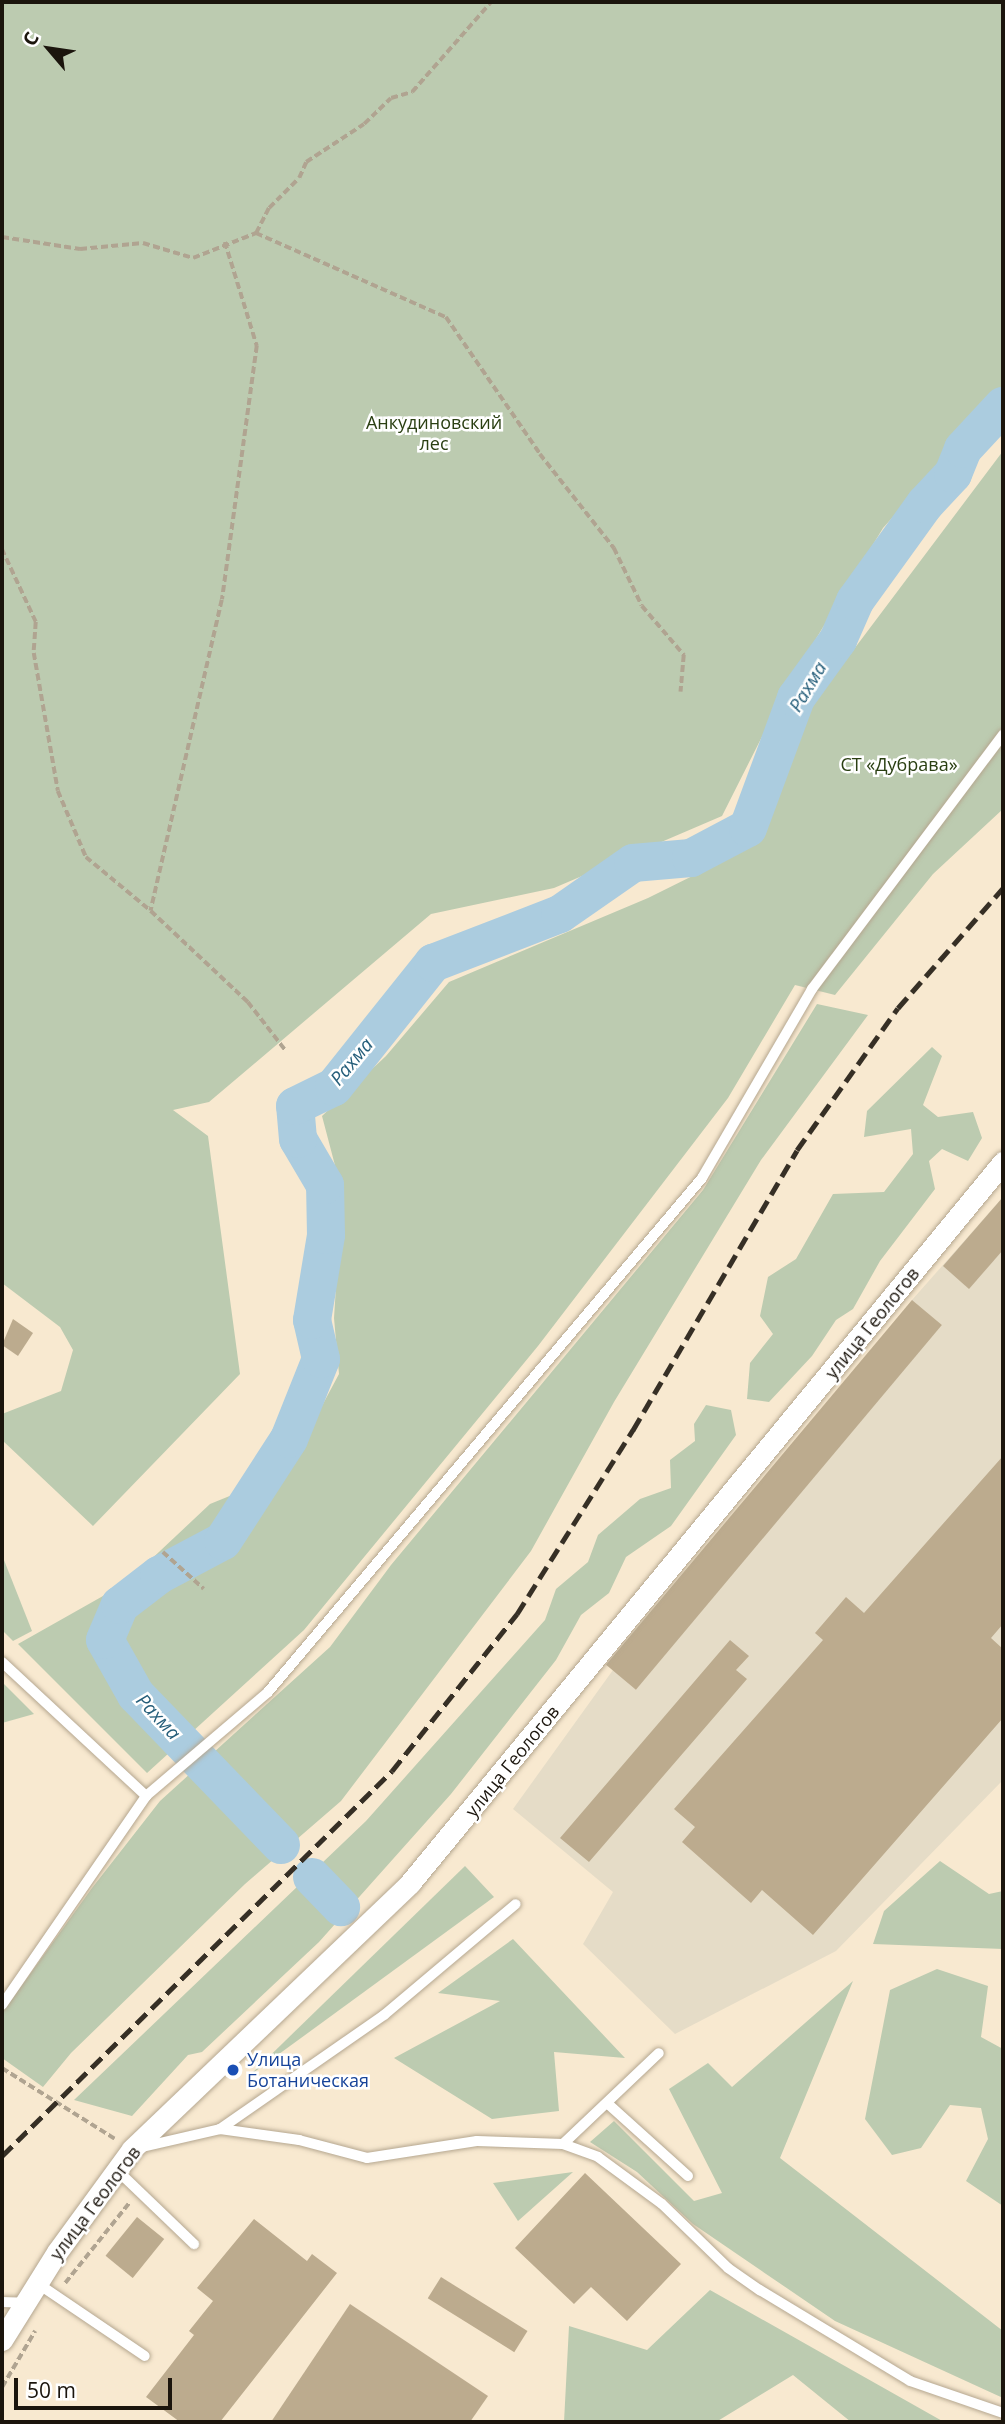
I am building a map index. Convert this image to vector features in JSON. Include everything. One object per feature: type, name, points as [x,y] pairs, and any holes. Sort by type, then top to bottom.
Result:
[{"type":"street","name":"улица Геологов","points":[[2,2340],[37,2283],[132,2149],[410,1883],[1003,1162]]},
{"type":"lane","points":[[2,2005],[146,1796],[268,1692],[702,1178],[812,989],[1003,735]]},
{"type":"lane","points":[[2,1662],[146,1796]]},
{"type":"lane","points":[[220,2129],[384,2015],[516,1905]]},
{"type":"lane","points":[[563,2144],[660,2053]]},
{"type":"lane","points":[[607,2103],[688,2176]]},
{"type":"lane","points":[[132,2149],[220,2129],[299,2140],[367,2158],[477,2141],[563,2144],[598,2157],[662,2204],[728,2268],[910,2382],[1003,2413]]},
{"type":"lane","points":[[117,2170],[194,2244]]},
{"type":"lane","points":[[37,2283],[145,2356]]},
{"type":"lane","points":[[2,2302],[25,2303]]},
{"type":"path","points":[[256,233],[269,208],[291,188],[306,162],[364,124],[391,98],[412,92],[491,2]]},
{"type":"path","points":[[2,237],[80,249],[143,243],[193,258],[216,251],[225,242],[256,233],[446,317],[540,454],[614,548],[642,606],[684,655],[681,692]]},
{"type":"path","points":[[150,911],[222,600],[257,346],[225,242]]},
{"type":"path","points":[[2,549],[36,622],[34,653],[58,791],[86,858],[150,911],[248,1002],[286,1051]]},
{"type":"path","points":[[163,1552],[204,1589]]},
{"type":"path","points":[[2,2068],[132,2149]]},
{"type":"shaded area","points":[[1003,1197],[1003,1780],[836,1951],[675,2034],[583,1944],[613,1892],[513,1809],[613,1670],[912,1300]]},
{"type":"green space","name":"Анкудиновский лес","points":[[2,2],[1003,2],[1003,394],[883,528],[788,685],[722,816],[554,888],[431,914],[209,1102],[173,1110],[208,1136],[240,1374],[93,1526],[2,1440],[2,1414],[61,1391],[73,1350],[60,1327],[2,1283]]},
{"type":"green space","name":"СТ «Дубрава»","points":[[1003,451],[1003,809],[933,874],[835,995],[795,985],[728,1098],[538,1346],[304,1630],[147,1773],[18,1644],[126,1583],[210,1504],[286,1473],[339,1374],[334,1318],[342,1192],[322,1116],[386,1056],[449,982],[648,898],[755,845],[812,705]]},
{"type":"green space","points":[[817,1004],[868,1015],[761,1160],[614,1402],[531,1551],[341,1801],[245,1884],[71,2053],[43,2087],[2,2058],[2,2013],[92,1888],[160,1801],[330,1647],[391,1565],[703,1190]]},
{"type":"green space","points":[[932,1047],[942,1056],[923,1105],[938,1117],[973,1112],[982,1138],[968,1161],[942,1149],[929,1161],[935,1189],[880,1261],[853,1309],[836,1320],[812,1356],[769,1402],[747,1399],[750,1363],[773,1334],[760,1316],[768,1277],[796,1259],[833,1194],[884,1192],[913,1154],[911,1129],[864,1137],[867,1111]]},
{"type":"green space","points":[[706,1405],[731,1410],[736,1435],[671,1526],[626,1557],[609,1593],[581,1615],[556,1660],[451,1794],[319,1942],[202,2052],[188,2055],[132,2116],[74,2100],[366,1821],[545,1620],[556,1589],[588,1562],[598,1535],[640,1499],[671,1488],[670,1460],[695,1441],[694,1424]]},
{"type":"green space","points":[[2,1555],[32,1631],[13,1641],[2,1630]]},
{"type":"green space","points":[[2,1682],[34,1714],[2,1723]]},
{"type":"green space","points":[[940,1861],[989,1894],[1003,1891],[1003,1949],[873,1944],[884,1911]]},
{"type":"green space","points":[[465,1866],[494,1897],[249,2076]]},
{"type":"green space","points":[[513,1939],[625,2058],[554,2052],[559,2111],[492,2119],[394,2058],[500,2001],[438,1993]]},
{"type":"green space","points":[[937,1969],[988,1986],[981,2037],[1003,2049],[1003,2206],[966,2181],[988,2139],[981,2108],[950,2105],[921,2148],[892,2155],[865,2119],[890,1990]]},
{"type":"green space","points":[[853,1981],[780,2158],[1003,2331],[1003,2398],[835,2321],[693,2224],[637,2172],[590,2142],[614,2121],[694,2201],[722,2193],[669,2089],[708,2063],[732,2087]]},
{"type":"green space","points":[[573,2172],[518,2221],[493,2183]]},
{"type":"green space","points":[[710,2290],[944,2422],[851,2422],[793,2375],[716,2422],[564,2422],[569,2326],[647,2350]]},
{"type":"building","points":[[1003,1197],[1003,1250],[969,1289],[943,1266]]},
{"type":"building","points":[[912,1300],[942,1325],[636,1690],[606,1665]]},
{"type":"building","points":[[13,1319],[33,1333],[18,1356],[2,1345]]},
{"type":"building","points":[[1003,1456],[1003,1624],[991,1638],[1003,1649],[1003,1718],[813,1935],[762,1890],[751,1903],[682,1842],[695,1827],[674,1809],[823,1640],[815,1633],[846,1597],[864,1613]]},
{"type":"building","points":[[730,1640],[749,1656],[736,1670],[747,1679],[589,1862],[560,1838]]},
{"type":"building","points":[[585,2173],[681,2264],[627,2321],[591,2287],[574,2304],[515,2248]]},
{"type":"building","points":[[137,2217],[164,2239],[133,2278],[106,2256]]},
{"type":"building","points":[[254,2219],[307,2261],[312,2254],[337,2273],[220,2422],[180,2422],[146,2397],[194,2335],[189,2331],[213,2301],[197,2288]]},
{"type":"building","points":[[441,2277],[528,2331],[514,2352],[428,2298]]},
{"type":"building","points":[[350,2304],[488,2396],[470,2422],[271,2422]]},
{"type":"waterway","name":"Рахма","points":[[281,1845],[136,1695],[105,1640],[120,1605],[159,1575],[223,1541],[289,1439],[321,1359],[312,1320],[326,1235],[325,1185],[298,1139],[295,1106],[334,1087],[433,963],[560,914],[633,863],[691,858],[748,828],[796,698],[838,640],[855,601],[925,504],[953,474],[963,449],[1003,406]]},
{"type":"waterway","name":"Рахма","points":[[312,1877],[341,1907]]},
{"type":"railway","points":[[2,2156],[392,1771],[517,1614],[633,1430],[797,1150],[898,1008],[1003,888]]},
{"type":"place","name":"Улица Ботаническая","points":[[233,2070]]}]
